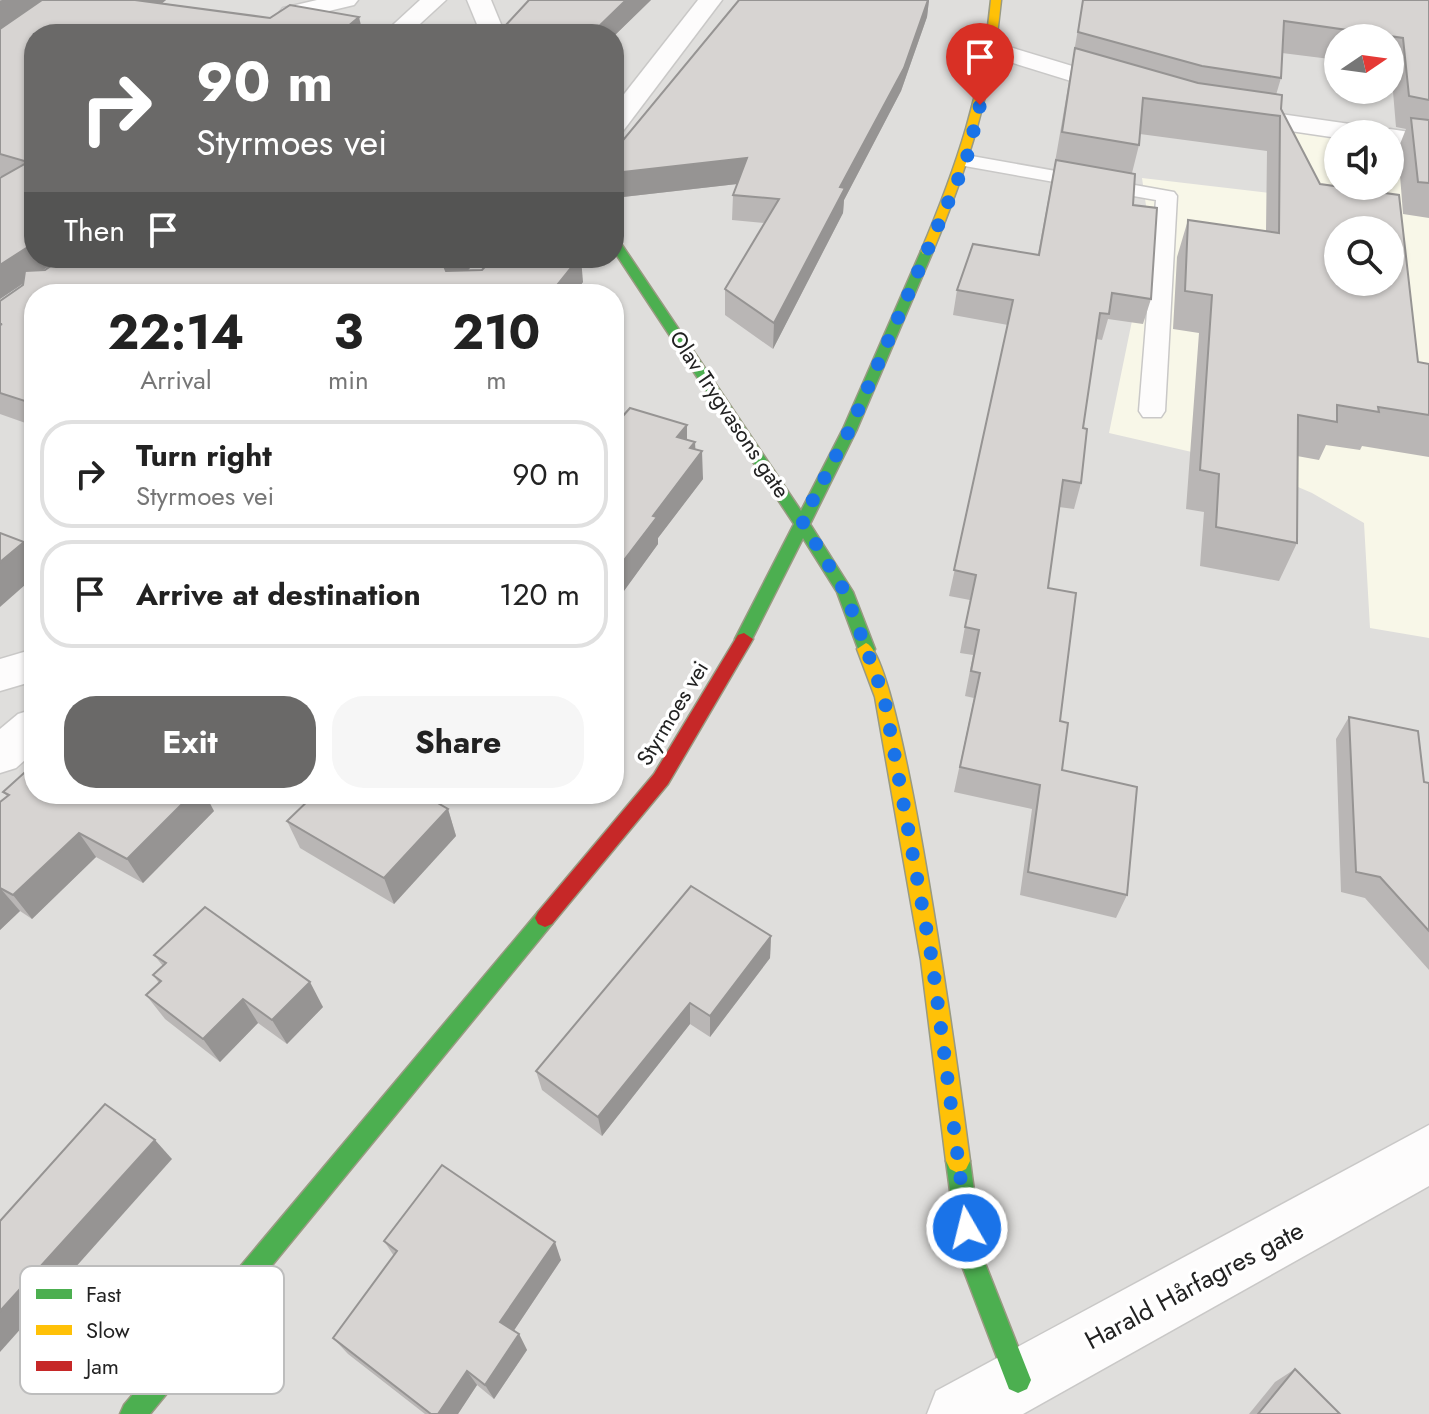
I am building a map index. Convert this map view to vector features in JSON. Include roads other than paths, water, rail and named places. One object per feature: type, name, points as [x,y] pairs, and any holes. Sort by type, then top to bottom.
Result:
[{"type":"main road","name":"Styrmoes vei","points":[[256,1266],[661,779],[747,634],[850,429],[966,161],[993,49],[996,0]]},
{"type":"main road","name":"Olav Trygvasons gate","points":[[624,257],[802,521],[845,592],[884,697],[932,960],[971,1258],[1018,1380]]},
{"type":"main road","name":"Styrmoes vei","points":[[133,1414],[150,1394]]},
{"type":"street","points":[[291,13],[346,0]]},
{"type":"street","points":[[406,24],[434,0]]},
{"type":"street","points":[[479,0],[489,24]]},
{"type":"street","points":[[624,112],[710,0]]},
{"type":"street","points":[[993,49],[1145,95]]},
{"type":"street","points":[[1204,110],[1324,128]]},
{"type":"street","points":[[1404,139],[1429,143]]},
{"type":"street","points":[[0,675],[24,668]]},
{"type":"street","points":[[0,755],[24,735]]},
{"type":"street","name":"Harald Hårfagres gate","points":[[959,1414],[1351,1200],[1429,1154]]},
{"type":"lane","points":[[966,161],[1167,196],[1152,411]]}]
